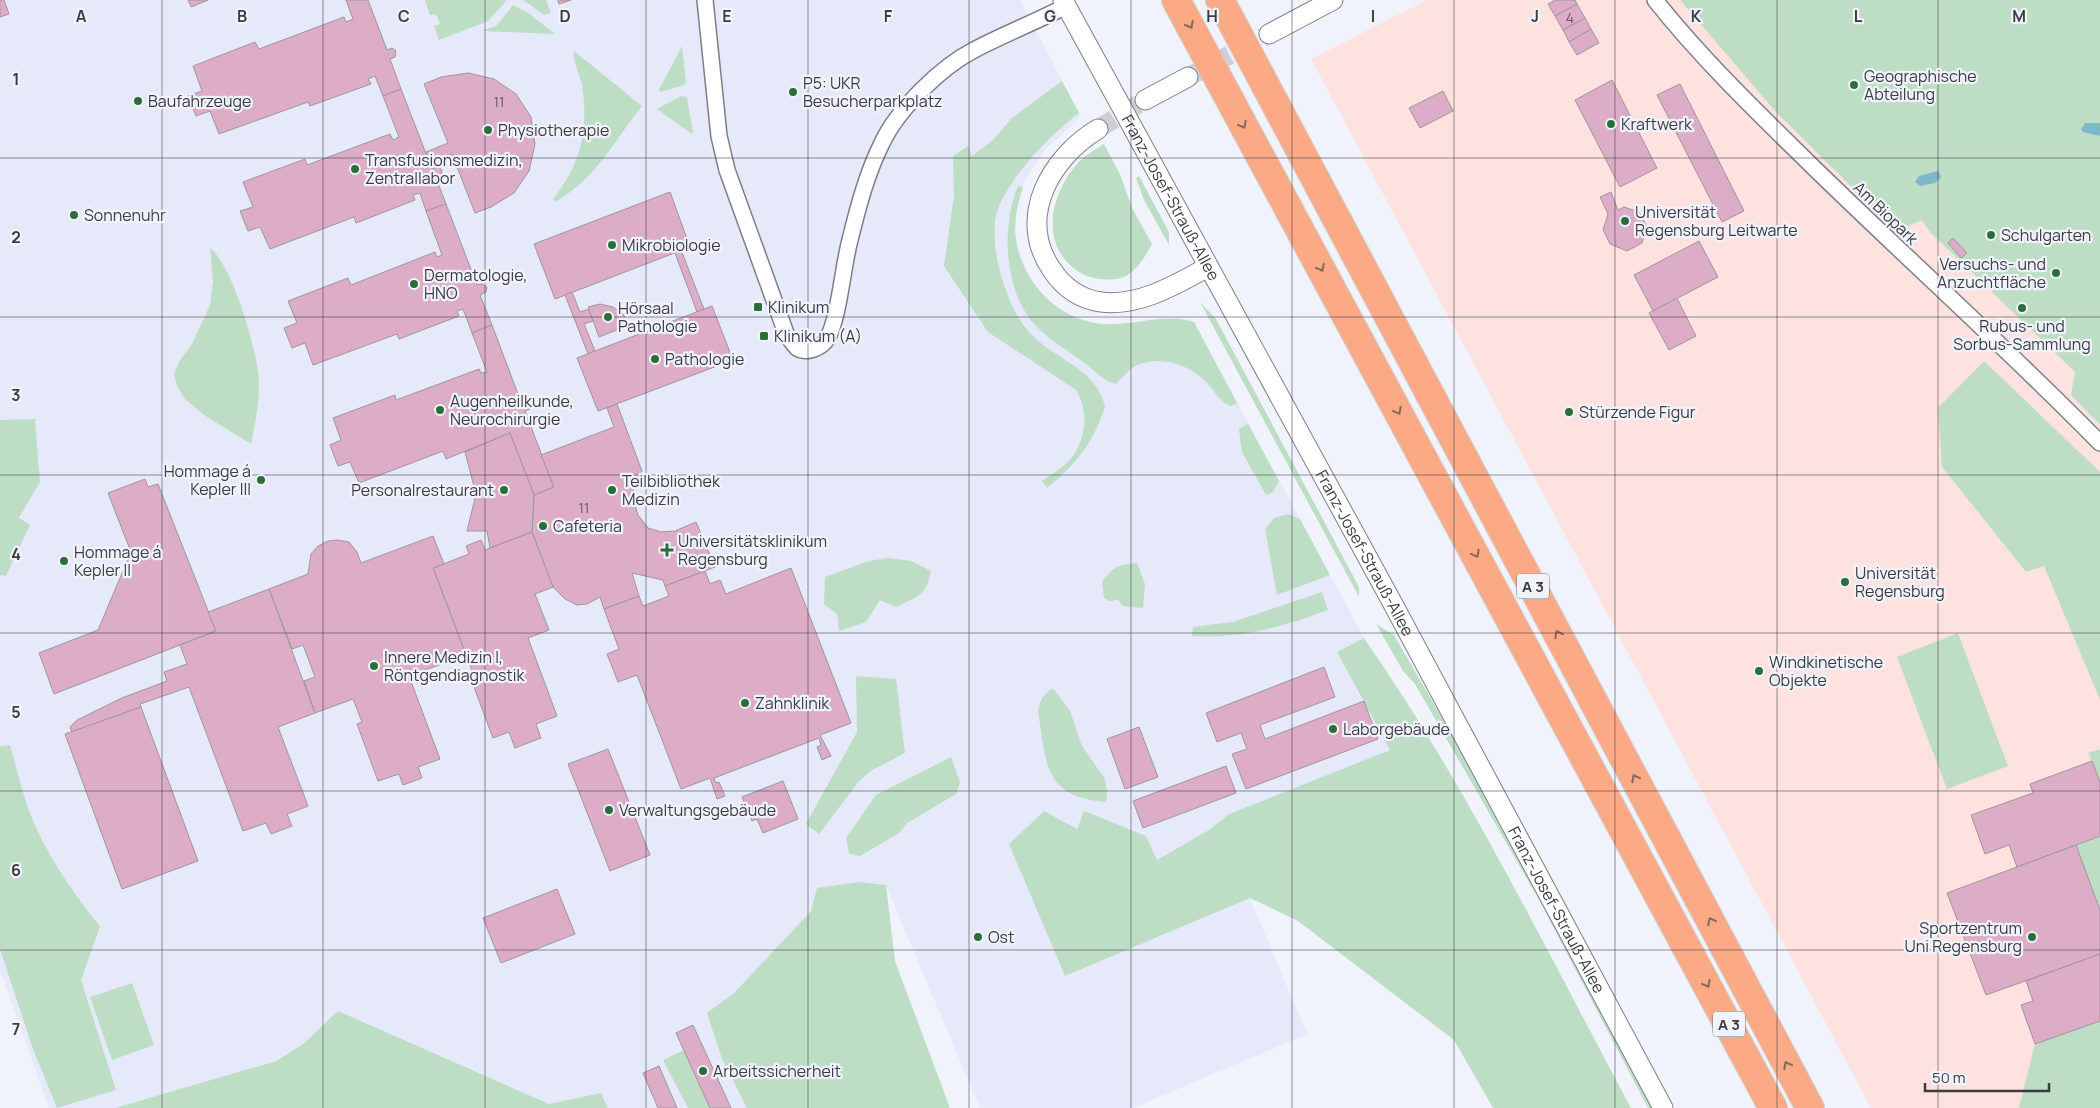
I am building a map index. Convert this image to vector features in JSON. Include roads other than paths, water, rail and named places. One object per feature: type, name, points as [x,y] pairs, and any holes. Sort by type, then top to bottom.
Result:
[{"type":"highway","name":"A 3","points":[[1176,0],[1773,1108]]},
{"type":"highway","name":"A 3","points":[[1220,0],[1810,1108]]},
{"type":"street","points":[[705,0],[719,136],[727,170],[788,336],[797,348],[808,350],[818,348],[827,340],[832,325],[849,241],[866,183],[882,141],[906,107],[938,75],[972,50],[1064,3]]},
{"type":"street","points":[[1269,34],[1333,0]]},
{"type":"street","name":"Am Biopark","points":[[1656,0],[1754,110],[1891,243],[2026,369],[2100,443]]},
{"type":"street","name":"Franz-Josef-Strauß-Allee","points":[[1064,3],[1481,766],[1663,1108]]},
{"type":"street","points":[[1145,100],[1188,77]]},
{"type":"street","points":[[1098,129],[1070,151],[1055,168],[1045,186],[1037,208],[1037,234],[1042,254],[1060,282],[1072,292],[1087,298],[1102,302],[1118,302],[1144,298],[1178,283],[1208,266]]},
{"type":"water","points":[[2085,123],[2100,123],[2100,136],[2083,132],[2081,129]]},
{"type":"water","points":[[1938,171],[1941,177],[1935,183],[1920,186],[1915,182],[1919,176]]},
{"type":"tunnel","points":[[1188,77],[1269,34]]},
{"type":"tunnel","points":[[1098,129],[1145,100]]},
{"type":"place","name":"Geographische Abteilung","points":[[1854,85]]},
{"type":"place","name":"P5: UKR Besucherparkplatz","points":[[793,92]]},
{"type":"place","name":"Baufahrzeuge","points":[[138,101]]},
{"type":"place","name":"Kraftwerk","points":[[1611,124]]},
{"type":"place","name":"Physiotherapie","points":[[488,130]]},
{"type":"place","name":"Transfusionsmedizin, Zentrallabor","points":[[355,169]]},
{"type":"place","name":"Sonnenuhr","points":[[74,215]]},
{"type":"place","name":"Universität Regensburg Leitwarte","points":[[1625,221]]},
{"type":"place","name":"Schulgarten","points":[[1991,235]]},
{"type":"place","name":"Mikrobiologie","points":[[612,245]]},
{"type":"place","name":"Versuchs- und Anzuchtfläche","points":[[2056,273]]},
{"type":"place","name":"Dermatologie, HNO","points":[[414,284]]},
{"type":"place","name":"Klinikum","points":[[758,307]]},
{"type":"place","name":"Rubus- und Sorbus-Sammlung","points":[[2022,308]]},
{"type":"place","name":"Hörsaal Pathologie","points":[[608,317]]},
{"type":"place","name":"Klinikum (A)","points":[[764,336]]},
{"type":"place","name":"Pathologie","points":[[655,359]]},
{"type":"place","name":"Augenheilkunde, Neurochirurgie","points":[[440,410]]},
{"type":"place","name":"Stürzende Figur","points":[[1569,412]]},
{"type":"place","name":"Hommage á Kepler III","points":[[261,480]]},
{"type":"place","name":"Personalrestaurant","points":[[504,490]]},
{"type":"place","name":"Teilbibliothek Medizin","points":[[612,490]]},
{"type":"place","name":"Cafeteria","points":[[543,526]]},
{"type":"place","name":"Universitätsklinikum Regensburg","points":[[667,550]]},
{"type":"place","name":"Hommage á Kepler II","points":[[64,561]]},
{"type":"place","name":"Universität Regensburg","points":[[1845,582]]},
{"type":"place","name":"Innere Medizin I, Röntgendiagnostik","points":[[374,666]]},
{"type":"place","name":"Windkinetische Objekte","points":[[1759,671]]},
{"type":"place","name":"Zahnklinik","points":[[745,703]]},
{"type":"place","name":"Laborgebäude","points":[[1333,729]]},
{"type":"place","name":"Verwaltungsgebäude","points":[[609,810]]},
{"type":"place","name":"Ost","points":[[978,937]]},
{"type":"place","name":"Sportzentrum Uni Regensburg","points":[[2032,937]]},
{"type":"place","name":"Arbeitssicherheit","points":[[703,1071]]}]
